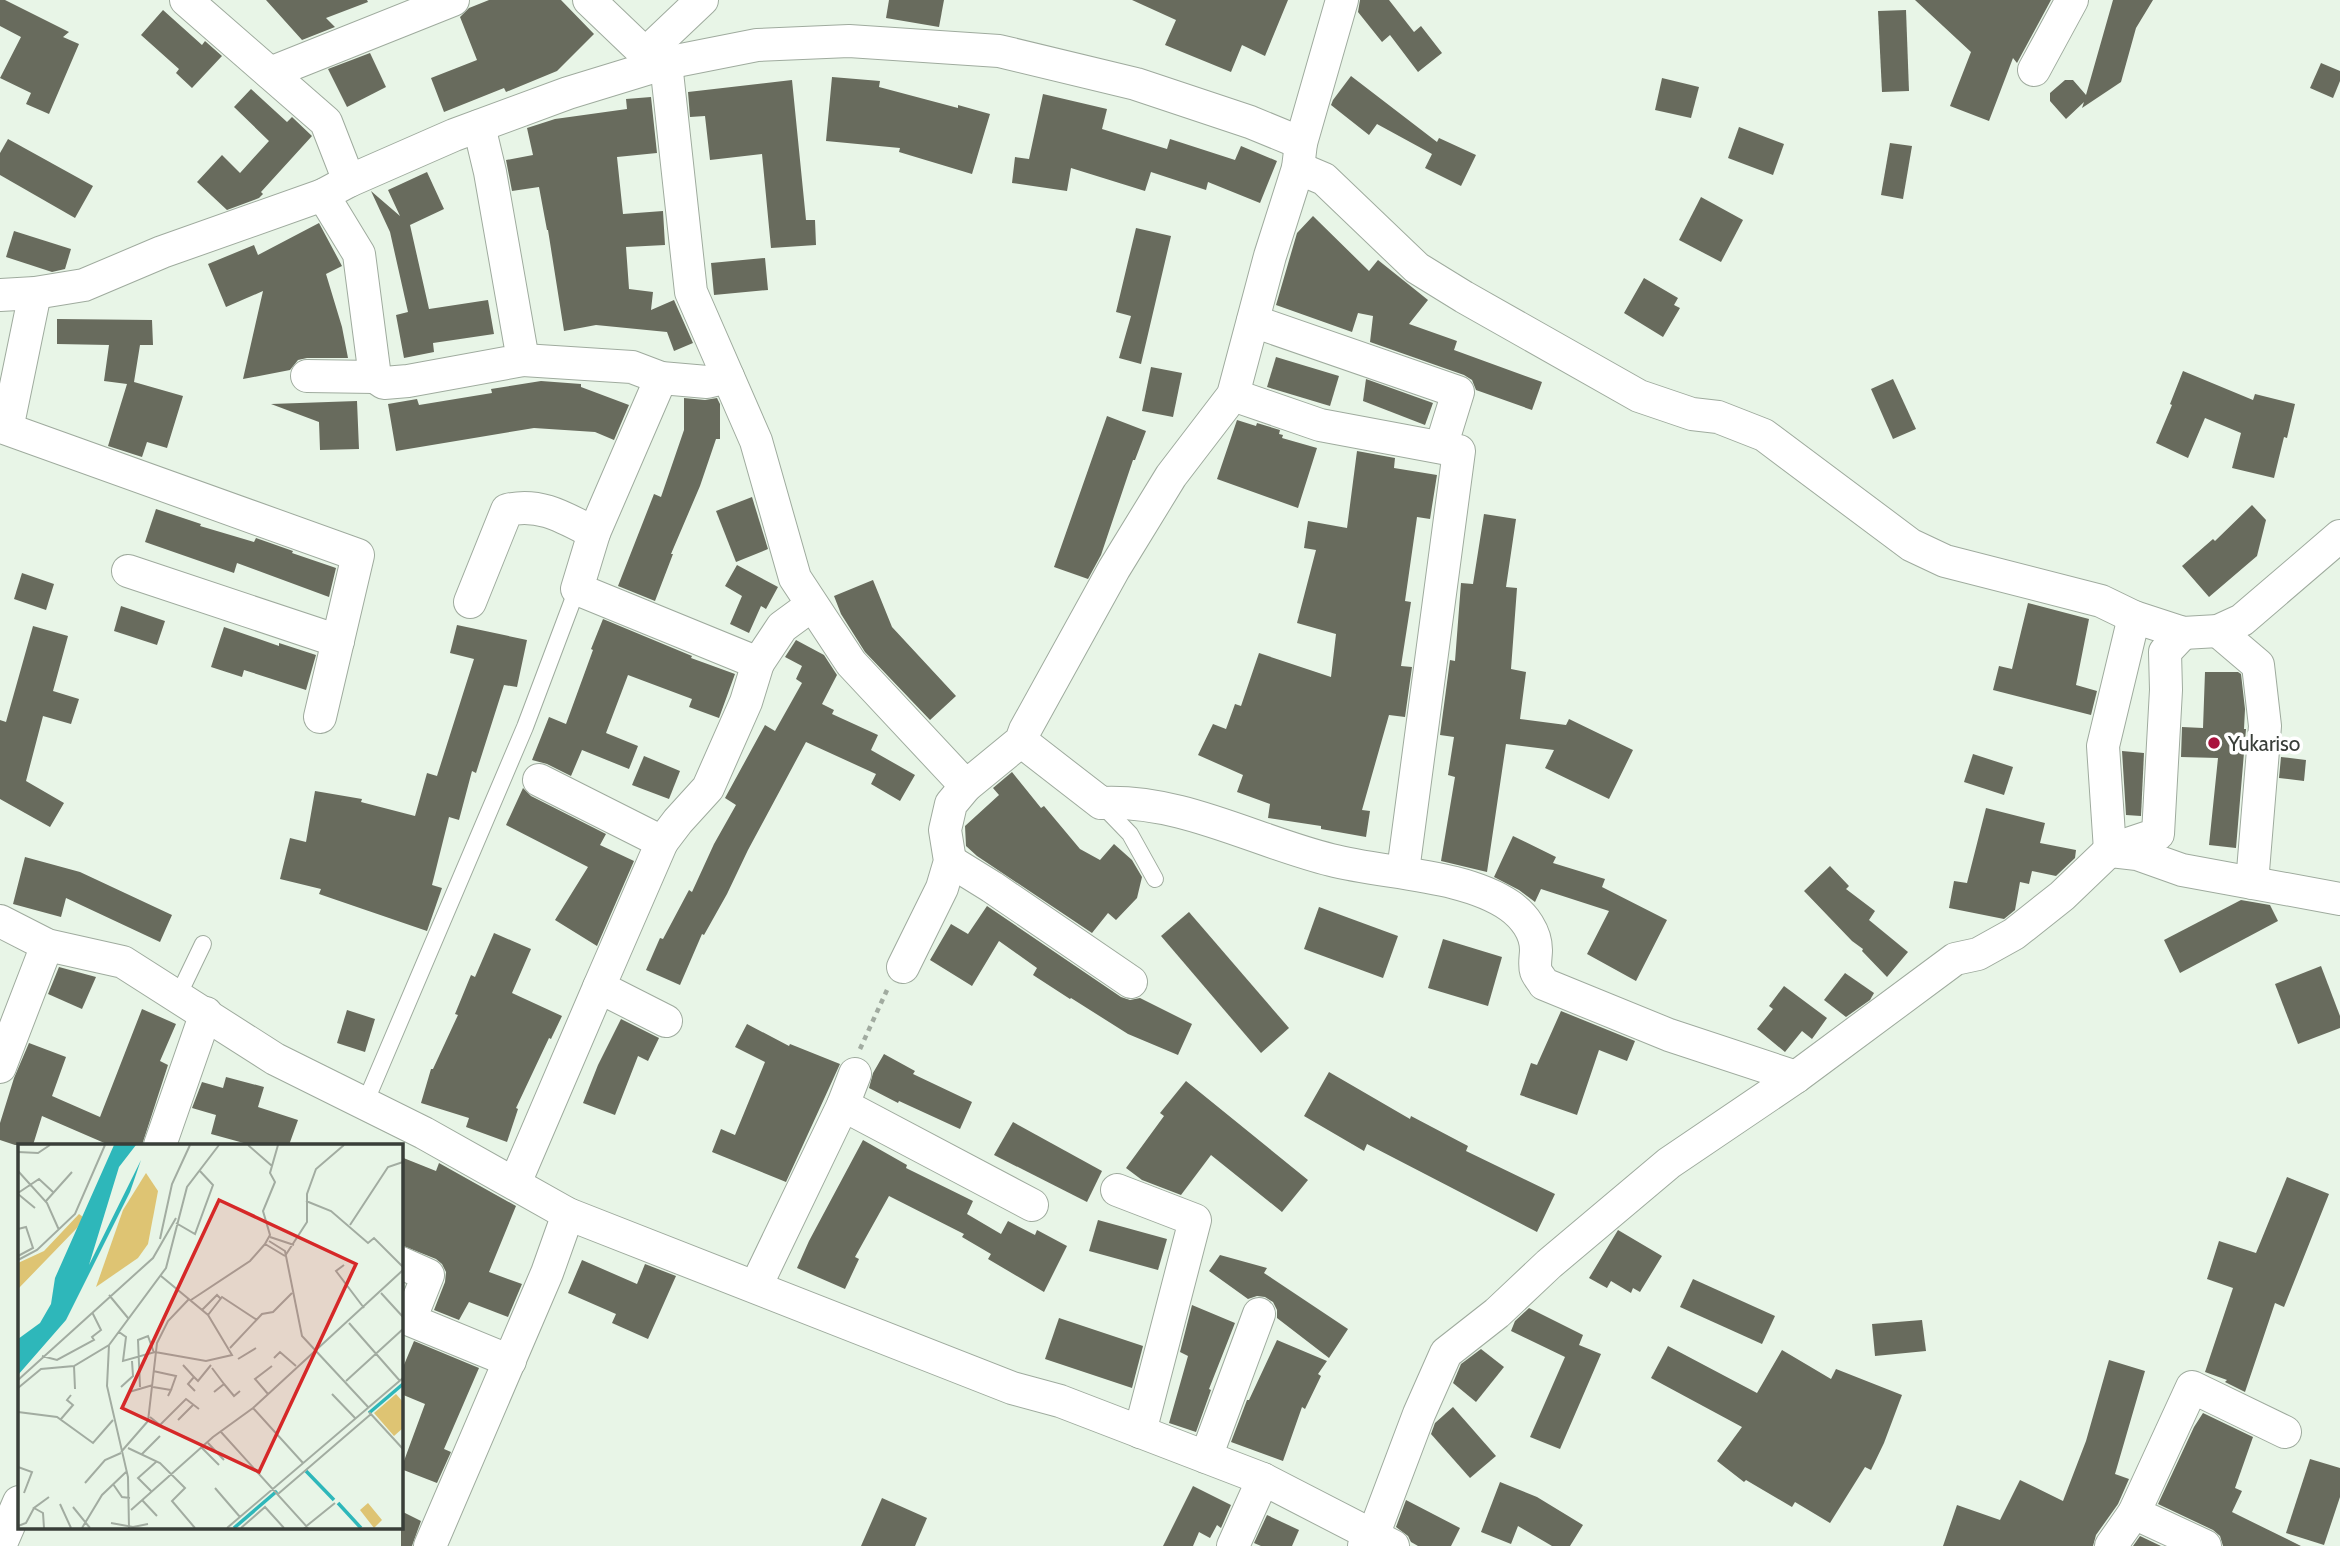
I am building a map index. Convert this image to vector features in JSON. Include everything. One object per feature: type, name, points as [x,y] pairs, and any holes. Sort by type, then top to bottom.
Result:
[{"type":"street","points":[[186,0],[326,122],[336,188],[359,254],[375,377]]},
{"type":"street","points":[[270,73],[453,0]]},
{"type":"street","points":[[589,0],[656,61],[691,292],[755,441],[795,578],[851,663],[966,786]]},
{"type":"street","points":[[656,61],[702,0]]},
{"type":"street","points":[[903,967],[942,888],[950,861],[945,830],[951,804],[966,786],[1021,741],[1114,569],[1171,476],[1233,395],[1342,0]]},
{"type":"street","points":[[2034,70],[2072,0]]},
{"type":"street","points":[[0,295],[35,293],[84,285],[162,252],[336,188],[479,126],[656,61],[757,45],[849,41],[999,51],[1136,84],[1250,122],[1300,156],[1417,268],[1639,396],[1692,414],[1718,417],[1764,435],[1911,545],[1944,561],[2101,601],[2134,617],[2183,633],[2218,631],[2242,620],[2340,536]]},
{"type":"street","points":[[479,126],[490,172],[523,360]]},
{"type":"street","points":[[35,293],[7,429],[358,555],[320,717]]},
{"type":"street","points":[[1253,321],[1458,392],[1441,447]]},
{"type":"street","points":[[307,376],[375,377],[384,383],[523,360],[632,367],[661,378],[707,382],[728,377]]},
{"type":"street","points":[[661,378],[594,533],[576,589],[758,663]]},
{"type":"street","points":[[1233,395],[1320,425],[1459,450],[1403,871]]},
{"type":"street","points":[[470,603],[507,510],[522,506],[550,510],[594,533]]},
{"type":"street","points":[[128,571],[338,641]]},
{"type":"street","points":[[515,1183],[662,842],[708,788],[746,702],[758,663],[782,627],[812,605]]},
{"type":"street","points":[[2110,850],[2103,746],[2134,617]]},
{"type":"street","points":[[2218,631],[2258,665],[2265,726],[2252,883]]},
{"type":"street","points":[[0,921],[47,945],[123,961],[275,1059],[365,1103],[568,1214],[1012,1388],[1060,1401],[1263,1479],[1377,1543],[1419,1414],[1446,1353],[1497,1313],[1549,1264],[1669,1163],[1796,1077],[1955,959],[1978,954],[2014,934],[2062,896],[2110,850],[2158,834],[2166,691],[2165,652],[2183,633]]},
{"type":"street","points":[[1021,741],[1101,803],[1152,805],[1229,825],[1307,855],[1363,869],[1403,871],[1478,890],[1510,906],[1529,923],[1536,943],[1535,970],[1545,984],[1669,1035],[1796,1077]]},
{"type":"street","points":[[539,780],[662,842]]},
{"type":"street","points":[[2110,850],[2137,854],[2182,870],[2340,899]]},
{"type":"street","points":[[950,861],[1131,982]]},
{"type":"street","points":[[0,1067],[47,945]]},
{"type":"street","points":[[599,987],[666,1021]]},
{"type":"street","points":[[160,1144],[206,1013]]},
{"type":"street","points":[[756,1286],[843,1105],[855,1074]]},
{"type":"street","points":[[843,1105],[1032,1205]]},
{"type":"street","points":[[1117,1190],[1195,1220],[1140,1432]]},
{"type":"street","points":[[430,1546],[547,1273],[568,1214]]},
{"type":"street","points":[[402,1263],[428,1275],[405,1332],[510,1361]]},
{"type":"street","points":[[1206,1457],[1259,1314]]},
{"type":"street","points":[[2111,1546],[2134,1513],[2192,1387],[2285,1433]]},
{"type":"street","points":[[1233,1546],[1263,1479]]},
{"type":"street","points":[[0,1546],[18,1504]]},
{"type":"street","points":[[2134,1513],[2205,1546]]},
{"type":"lane","points":[[365,1103],[525,727],[576,589]]},
{"type":"lane","points":[[1101,803],[1130,834],[1155,879]]},
{"type":"lane","points":[[178,996],[203,944]]},
{"type":"path","points":[[855,1074],[851,1068],[873,1017],[895,973],[903,967]]},
{"type":"building","points":[[0,0],[5,0],[69,32],[63,37],[79,44],[49,114],[26,104],[31,93],[0,78],[21,37],[0,26]]},
{"type":"building","points":[[266,0],[368,2],[326,18],[335,27],[302,40]]},
{"type":"building","points":[[489,0],[561,0],[594,34],[557,71],[506,92],[504,88],[444,112],[431,78],[477,60],[460,17],[469,8]]},
{"type":"building","points":[[889,0],[944,0],[939,27],[886,18]]},
{"type":"building","points":[[1132,0],[1288,0],[1265,56],[1242,45],[1231,72],[1165,45],[1176,20]]},
{"type":"building","points":[[1360,0],[1389,0],[1414,32],[1421,26],[1442,53],[1418,72],[1390,35],[1382,42],[1358,12]]},
{"type":"building","points":[[1915,0],[2051,0],[2017,63],[2013,58],[1989,121],[1950,106],[1971,52]]},
{"type":"building","points":[[2113,0],[2153,0],[2136,28],[2121,82],[2082,108],[2084,102],[2066,119],[2050,101],[2050,93],[2065,80],[2073,80],[2086,95]]},
{"type":"building","points":[[163,10],[202,45],[205,41],[222,56],[192,88],[176,73],[179,69],[141,35]]},
{"type":"building","points":[[1906,10],[1909,91],[1882,92],[1878,11]]},
{"type":"building","points":[[370,53],[386,87],[347,107],[328,69]]},
{"type":"building","points":[[2321,63],[2340,71],[2340,81],[2333,98],[2310,88]]},
{"type":"building","points":[[1351,76],[1437,142],[1439,138],[1476,155],[1461,186],[1425,168],[1432,154],[1377,124],[1369,135],[1331,105]]},
{"type":"building","points":[[832,77],[880,81],[879,87],[990,114],[972,174],[899,152],[900,148],[826,141]]},
{"type":"building","points":[[1662,78],[1699,87],[1691,118],[1655,110]]},
{"type":"building","points":[[792,80],[806,220],[815,220],[816,245],[771,248],[762,154],[710,160],[705,116],[690,117],[688,92]]},
{"type":"building","points":[[251,89],[287,122],[292,117],[312,136],[261,192],[263,194],[259,198],[227,210],[197,182],[222,155],[240,173],[269,141],[234,107]]},
{"type":"building","points":[[1043,94],[1107,109],[1102,129],[1167,149],[1170,139],[1235,160],[1241,146],[1277,161],[1260,203],[1208,182],[1206,190],[1151,172],[1145,191],[1071,168],[1067,191],[1012,183],[1015,157],[1029,159]]},
{"type":"building","points":[[651,97],[657,153],[617,157],[623,214],[663,211],[665,245],[626,247],[629,289],[653,292],[651,310],[674,300],[693,343],[674,351],[667,332],[596,325],[564,331],[539,187],[512,191],[506,160],[533,155],[527,128],[555,119],[627,109],[626,99]]},
{"type":"building","points":[[1739,127],[1784,144],[1773,175],[1728,158]]},
{"type":"building","points":[[8,139],[93,186],[75,218],[0,175],[0,153]]},
{"type":"building","points":[[1890,143],[1912,146],[1903,199],[1881,195]]},
{"type":"building","points":[[427,172],[444,209],[410,225],[429,309],[488,300],[494,334],[433,343],[434,352],[404,358],[396,315],[408,312],[390,232],[371,191],[400,216],[388,190]]},
{"type":"building","points":[[1701,197],[1743,220],[1721,262],[1679,240]]},
{"type":"building","points":[[1313,216],[1369,271],[1378,260],[1428,300],[1409,324],[1457,341],[1454,350],[1542,382],[1532,410],[1476,390],[1472,380],[1464,375],[1370,342],[1373,316],[1358,313],[1352,332],[1276,305],[1297,233]]},
{"type":"building","points":[[319,223],[342,266],[326,274],[348,358],[307,358],[298,360],[290,370],[243,379],[263,291],[226,307],[208,264],[254,245],[258,255]]},
{"type":"building","points":[[1136,228],[1171,236],[1141,364],[1119,358],[1131,316],[1116,312]]},
{"type":"building","points":[[14,231],[71,249],[65,269],[52,272],[6,257]]},
{"type":"building","points":[[765,258],[768,290],[714,295],[711,263]]},
{"type":"building","points":[[1644,278],[1678,298],[1674,305],[1680,308],[1663,337],[1624,313]]},
{"type":"building","points":[[57,319],[152,320],[153,345],[140,345],[134,382],[183,396],[167,448],[147,442],[142,457],[108,446],[127,384],[104,381],[109,345],[57,344]]},
{"type":"building","points":[[1276,357],[1339,376],[1330,406],[1267,387]]},
{"type":"building","points":[[1151,367],[1182,373],[1173,417],[1142,411]]},
{"type":"building","points":[[2183,371],[2253,400],[2255,394],[2295,404],[2274,478],[2232,468],[2241,433],[2205,418],[2188,458],[2156,443]]},
{"type":"building","points":[[1366,379],[1433,403],[1425,425],[1363,401]]},
{"type":"building","points":[[1893,379],[1916,429],[1893,439],[1871,389]]},
{"type":"building","points":[[541,381],[581,384],[581,387],[629,405],[614,440],[595,432],[534,428],[396,451],[388,404],[417,399],[419,405],[492,393],[491,389]]},
{"type":"building","points":[[684,398],[717,398],[720,404],[720,439],[716,439],[655,601],[618,586],[654,494],[661,497],[684,430]]},
{"type":"building","points":[[357,401],[359,449],[320,450],[319,422],[271,404]]},
{"type":"building","points":[[1107,416],[1146,431],[1133,460],[1101,555],[1088,579],[1054,567]]},
{"type":"building","points":[[1237,420],[1280,430],[1282,438],[1317,448],[1298,508],[1217,479]]},
{"type":"building","points":[[1357,451],[1395,458],[1394,468],[1437,475],[1430,519],[1417,517],[1405,601],[1411,602],[1401,666],[1412,667],[1405,717],[1389,715],[1362,810],[1370,811],[1366,837],[1321,829],[1321,826],[1268,818],[1270,804],[1237,792],[1243,775],[1198,755],[1213,724],[1226,729],[1235,704],[1241,706],[1259,653],[1331,677],[1336,634],[1297,623],[1316,550],[1304,548],[1308,521],[1347,528]]},
{"type":"building","points":[[752,497],[768,549],[736,562],[716,511]]},
{"type":"building","points":[[2252,505],[2266,520],[2257,556],[2209,597],[2182,566],[2213,539],[2215,541]]},
{"type":"building","points":[[156,509],[254,542],[256,538],[336,568],[329,597],[237,563],[234,573],[145,542]]},
{"type":"building","points":[[1484,514],[1516,519],[1506,587],[1517,588],[1511,669],[1526,672],[1520,719],[1566,725],[1569,719],[1633,750],[1609,799],[1545,768],[1554,750],[1506,744],[1487,872],[1441,861],[1455,777],[1448,775],[1454,737],[1440,735],[1450,660],[1455,661],[1461,583],[1473,584]]},
{"type":"building","points":[[737,565],[778,587],[766,609],[761,606],[749,633],[730,624],[742,596],[725,586]]},
{"type":"building","points":[[22,573],[54,584],[46,610],[14,599]]},
{"type":"building","points":[[873,580],[892,627],[956,696],[930,720],[865,652],[841,614],[834,596]]},
{"type":"building","points":[[2028,603],[2089,619],[2076,685],[2097,691],[2091,715],[1993,690],[1999,666],[2012,669]]},
{"type":"building","points":[[121,606],[165,621],[157,645],[114,631]]},
{"type":"building","points":[[603,619],[692,656],[691,658],[735,674],[719,718],[689,707],[692,699],[628,675],[606,733],[638,746],[629,769],[582,750],[571,776],[532,760],[549,717],[566,724]]},
{"type":"building","points":[[457,625],[527,640],[517,687],[504,685],[476,773],[472,771],[459,820],[449,817],[432,885],[442,888],[427,931],[319,894],[321,889],[280,879],[290,838],[306,842],[315,791],[362,799],[361,802],[415,816],[427,773],[437,776],[474,659],[450,653]]},
{"type":"building","points":[[33,626],[68,636],[53,691],[79,699],[71,724],[43,716],[26,781],[64,803],[50,827],[0,799],[0,720],[6,722]]},
{"type":"building","points":[[224,627],[279,646],[279,643],[316,655],[306,690],[244,670],[242,677],[211,667]]},
{"type":"building","points":[[796,640],[824,655],[837,675],[822,704],[834,710],[832,714],[878,735],[871,750],[915,775],[900,801],[871,784],[876,774],[806,742],[727,894],[704,935],[702,934],[680,985],[646,970],[660,938],[663,939],[689,890],[692,892],[736,805],[725,798],[765,725],[775,731],[802,683],[796,679],[802,666],[785,657]]},
{"type":"building","points":[[2205,672],[2241,674],[2246,729],[2236,848],[2209,845],[2218,758],[2181,757],[2182,727],[2203,728]]},
{"type":"building","points":[[2122,751],[2144,753],[2141,816],[2126,815]]},
{"type":"building","points":[[1973,754],[2013,767],[2004,795],[1964,782]]},
{"type":"building","points":[[644,756],[680,771],[669,799],[632,785]]},
{"type":"building","points":[[2281,757],[2306,760],[2304,781],[2279,778]]},
{"type":"building","points":[[1012,772],[1080,849],[1100,860],[1114,844],[1132,860],[1142,877],[1137,898],[1116,920],[1108,913],[1092,933],[966,846],[965,826],[999,795],[993,788]]},
{"type":"building","points":[[523,788],[531,796],[606,834],[600,845],[634,861],[597,946],[555,920],[588,867],[506,825]]},
{"type":"building","points":[[1986,808],[2045,823],[2040,843],[2076,850],[2075,858],[2056,876],[2032,871],[2029,884],[2020,882],[2015,910],[2004,919],[1949,908],[1954,881],[1967,883]]},
{"type":"building","points":[[1513,836],[1556,857],[1553,863],[1605,879],[1602,887],[1667,920],[1636,981],[1587,954],[1609,911],[1541,889],[1535,902],[1494,877]]},
{"type":"building","points":[[25,857],[80,872],[172,915],[160,942],[66,898],[61,917],[13,904]]},
{"type":"building","points":[[1830,866],[1849,886],[1846,889],[1875,911],[1869,920],[1908,952],[1887,977],[1863,949],[1804,891]]},
{"type":"building","points":[[2241,900],[2270,905],[2278,921],[2180,973],[2164,940]]},
{"type":"building","points":[[987,906],[1121,997],[1130,1000],[1140,998],[1192,1024],[1178,1055],[1128,1034],[1070,999],[1033,975],[1037,968],[999,941],[972,986],[930,960],[951,924],[968,934]]},
{"type":"building","points":[[1319,907],[1398,936],[1383,978],[1304,949]]},
{"type":"building","points":[[1189,912],[1289,1028],[1261,1053],[1161,936]]},
{"type":"building","points":[[494,933],[531,949],[512,993],[562,1016],[516,1108],[518,1109],[507,1142],[466,1127],[469,1118],[421,1103],[431,1069],[458,1015],[455,1014],[471,975],[475,977]]},
{"type":"building","points":[[1443,939],[1502,957],[1488,1006],[1428,988]]},
{"type":"building","points":[[2321,966],[2340,1016],[2340,1028],[2298,1044],[2275,984]]},
{"type":"building","points":[[59,967],[96,977],[82,1009],[48,994]]},
{"type":"building","points":[[1845,973],[1874,993],[1870,1000],[1846,1017],[1824,1000]]},
{"type":"building","points":[[1784,986],[1827,1018],[1812,1039],[1802,1031],[1785,1052],[1757,1029],[1773,1009],[1769,1006]]},
{"type":"building","points":[[142,1009],[176,1024],[160,1061],[168,1065],[142,1144],[107,1144],[42,1116],[33,1144],[15,1145],[0,1140],[0,1123],[14,1078],[29,1043],[66,1057],[52,1096],[100,1117]]},
{"type":"building","points":[[347,1010],[375,1019],[365,1052],[337,1043]]},
{"type":"building","points":[[1561,1011],[1635,1041],[1627,1061],[1599,1050],[1577,1115],[1520,1095],[1531,1063],[1537,1065]]},
{"type":"building","points":[[621,1019],[659,1038],[648,1061],[638,1056],[615,1115],[583,1103]]},
{"type":"building","points":[[747,1024],[789,1046],[790,1044],[840,1064],[786,1182],[712,1152],[721,1129],[735,1135],[765,1062],[735,1047]]},
{"type":"building","points":[[884,1054],[915,1071],[913,1074],[972,1102],[960,1129],[869,1088],[873,1073]]},
{"type":"building","points":[[1329,1072],[1410,1119],[1411,1116],[1468,1146],[1466,1151],[1555,1194],[1537,1232],[1367,1144],[1364,1151],[1304,1116]]},
{"type":"building","points":[[226,1077],[264,1087],[258,1107],[298,1120],[289,1144],[247,1144],[211,1134],[216,1115],[192,1108],[202,1082],[223,1088]]},
{"type":"building","points":[[1186,1081],[1308,1180],[1282,1212],[1211,1155],[1181,1195],[1142,1180],[1126,1168],[1164,1116],[1160,1113]]},
{"type":"building","points":[[1013,1122],[1102,1171],[1087,1202],[994,1155]]},
{"type":"building","points":[[863,1140],[907,1165],[906,1168],[973,1201],[967,1214],[1001,1234],[1008,1221],[1035,1235],[1037,1230],[1067,1246],[1044,1292],[988,1259],[991,1254],[962,1237],[964,1234],[889,1196],[855,1257],[859,1259],[845,1289],[797,1268]]},
{"type":"building","points":[[402,1157],[436,1171],[439,1163],[516,1206],[489,1272],[522,1284],[508,1317],[469,1302],[459,1320],[434,1310],[446,1272],[436,1259],[402,1245]]},
{"type":"building","points":[[2287,1177],[2329,1194],[2284,1307],[2275,1303],[2245,1392],[2225,1382],[2227,1380],[2205,1372],[2233,1288],[2207,1279],[2219,1241],[2256,1253]]},
{"type":"building","points":[[1098,1220],[1167,1239],[1158,1270],[1089,1251]]},
{"type":"building","points":[[1618,1230],[1662,1256],[1640,1292],[1633,1288],[1631,1293],[1611,1281],[1607,1288],[1589,1278]]},
{"type":"building","points":[[1220,1255],[1267,1268],[1264,1273],[1348,1329],[1329,1358],[1277,1318],[1273,1302],[1257,1296],[1248,1299],[1209,1271]]},
{"type":"building","points":[[582,1260],[637,1284],[645,1264],[676,1276],[648,1339],[612,1323],[616,1314],[568,1293]]},
{"type":"building","points":[[1693,1279],[1775,1316],[1762,1344],[1680,1307]]},
{"type":"building","points":[[1192,1305],[1235,1323],[1209,1389],[1211,1390],[1196,1432],[1169,1423],[1188,1356],[1180,1352]]},
{"type":"building","points":[[1529,1308],[1583,1335],[1579,1345],[1601,1354],[1560,1449],[1530,1437],[1565,1357],[1511,1331],[1515,1321]]},
{"type":"building","points":[[1059,1318],[1143,1346],[1132,1388],[1045,1359]]},
{"type":"building","points":[[1922,1320],[1926,1351],[1875,1356],[1872,1324]]},
{"type":"building","points":[[1277,1340],[1327,1361],[1318,1374],[1321,1376],[1305,1409],[1302,1407],[1283,1461],[1231,1442],[1247,1400]]},
{"type":"building","points":[[414,1341],[479,1368],[444,1449],[451,1452],[437,1483],[402,1469],[425,1404],[402,1394],[402,1370]]},
{"type":"building","points":[[1668,1346],[1757,1393],[1782,1350],[1831,1379],[1836,1369],[1902,1395],[1871,1470],[1865,1467],[1830,1523],[1795,1502],[1792,1507],[1746,1480],[1744,1482],[1717,1461],[1742,1427],[1651,1378]]},
{"type":"building","points":[[1481,1349],[1504,1367],[1476,1402],[1453,1383],[1461,1364]]},
{"type":"building","points":[[2109,1360],[2145,1371],[2115,1474],[2129,1479],[2118,1504],[2096,1535],[2093,1546],[1943,1546],[1957,1505],[2000,1520],[2020,1480],[2063,1501],[2086,1441]]},
{"type":"building","points":[[1453,1407],[1496,1456],[1470,1478],[1431,1434],[1435,1423]]},
{"type":"building","points":[[2203,1413],[2253,1437],[2235,1488],[2242,1491],[2232,1512],[2301,1546],[2223,1546],[2220,1536],[2213,1530],[2158,1504]]},
{"type":"building","points":[[2310,1459],[2340,1468],[2340,1497],[2324,1545],[2286,1533]]},
{"type":"building","points":[[1500,1482],[1537,1497],[1583,1525],[1570,1546],[1552,1546],[1518,1526],[1511,1544],[1481,1532]]},
{"type":"building","points":[[1193,1486],[1231,1505],[1221,1528],[1217,1525],[1210,1538],[1199,1532],[1193,1546],[1163,1546]]},
{"type":"building","points":[[882,1498],[927,1518],[915,1546],[861,1546]]},
{"type":"building","points":[[1406,1500],[1460,1528],[1451,1546],[1418,1546],[1396,1527]]},
{"type":"building","points":[[402,1512],[421,1521],[412,1546],[401,1546]]},
{"type":"building","points":[[1267,1515],[1299,1530],[1292,1546],[1261,1546],[1254,1543]]},
{"type":"building","points":[[2140,1536],[2161,1546],[2133,1546]]},
{"type":"place","name":"Yukariso","points":[[2214,743]]}]
